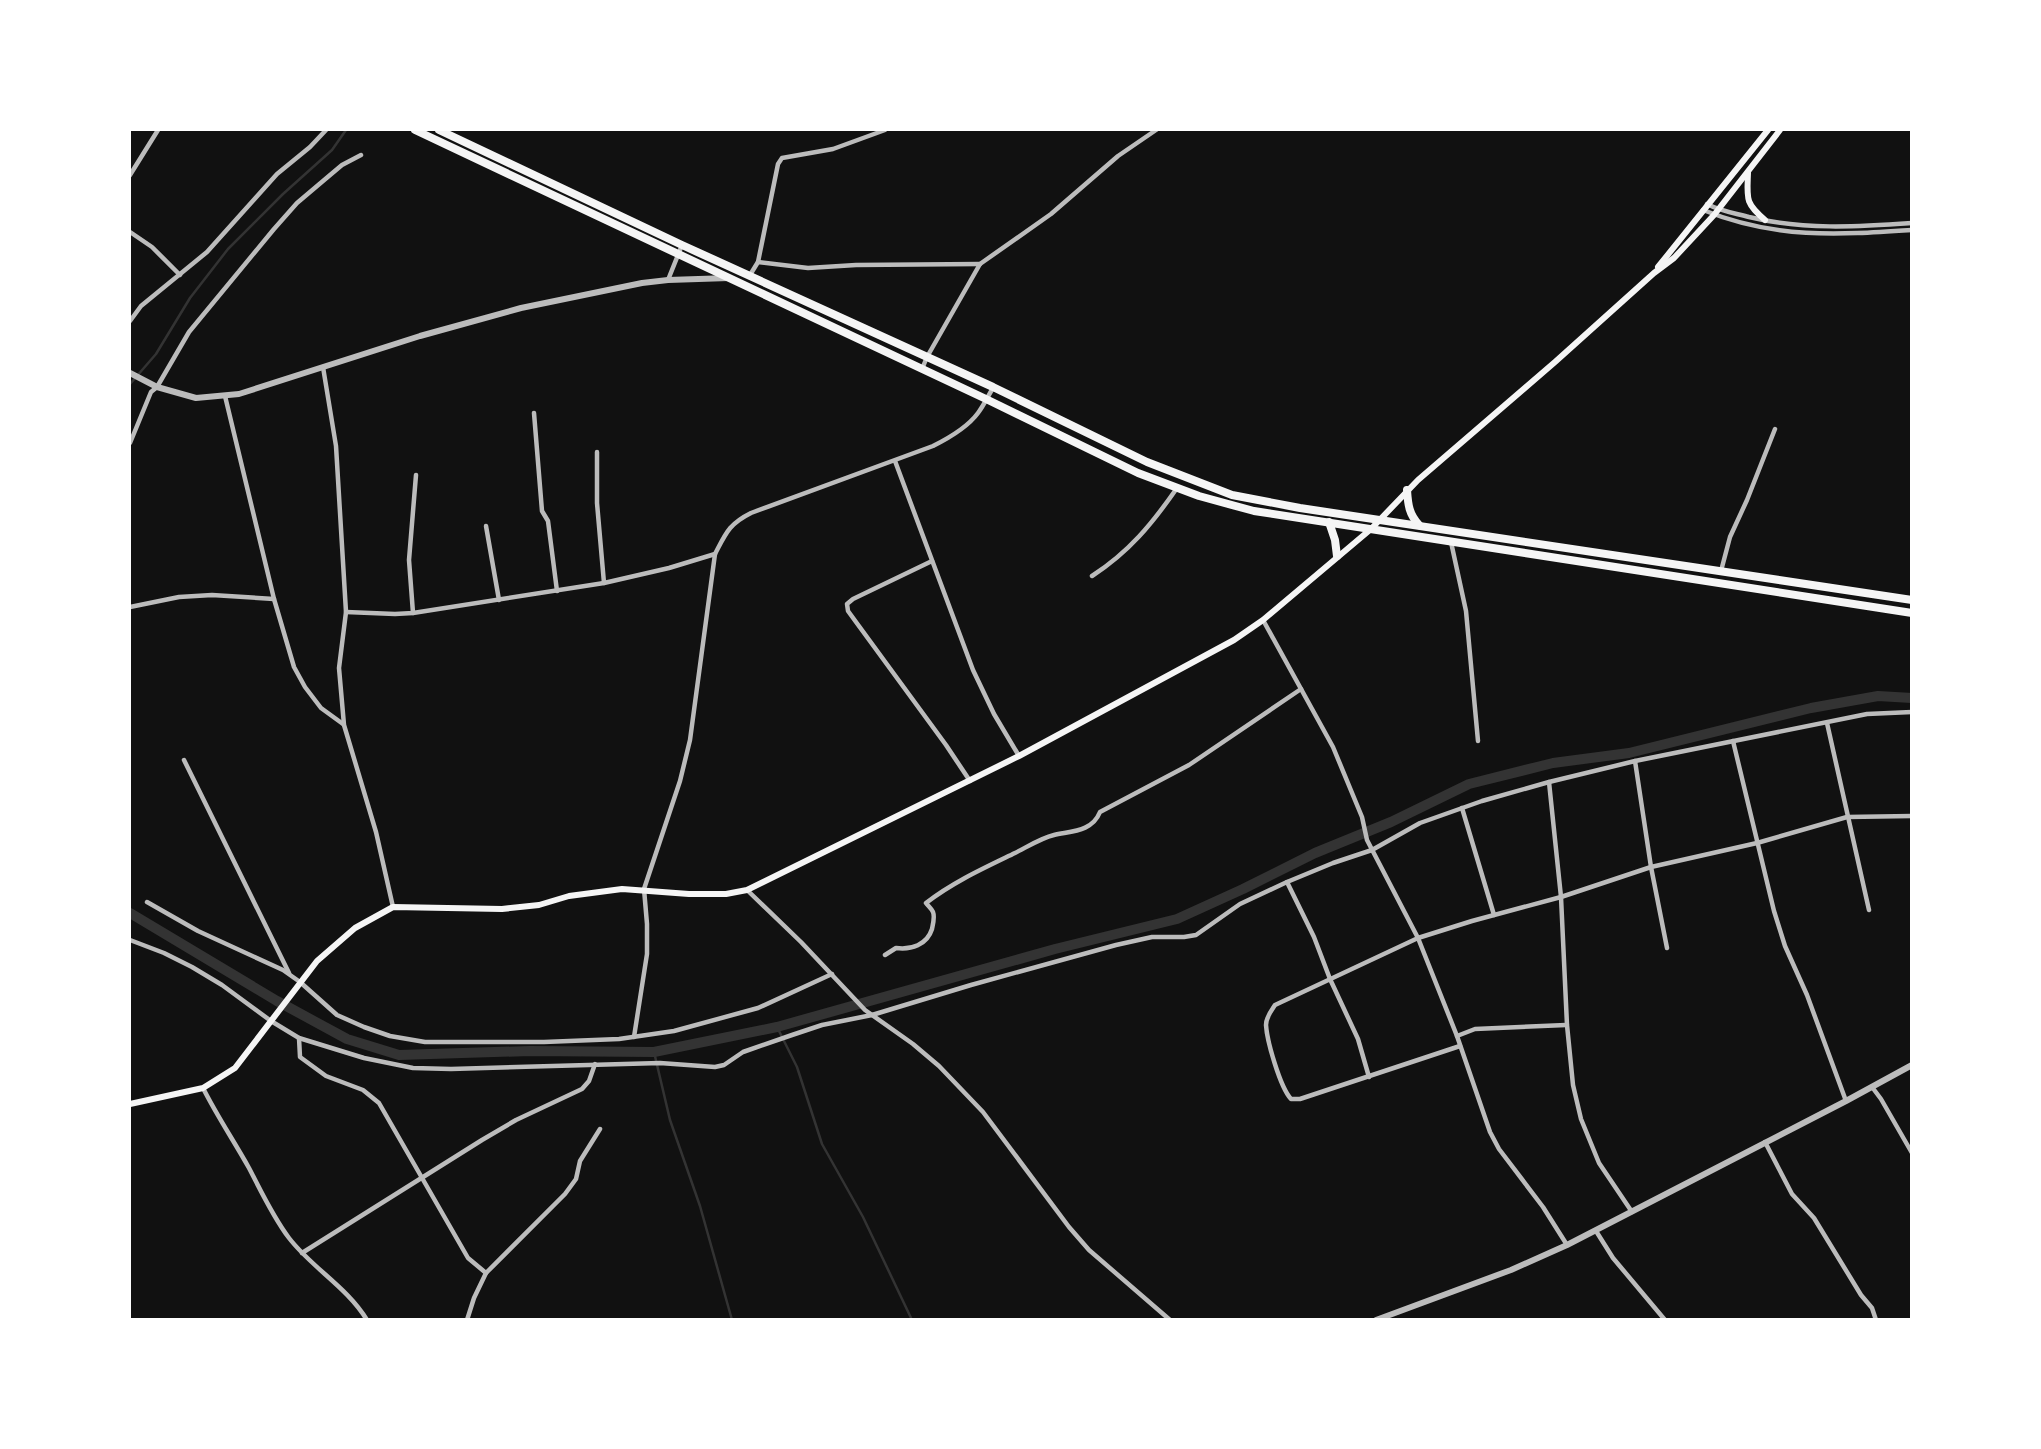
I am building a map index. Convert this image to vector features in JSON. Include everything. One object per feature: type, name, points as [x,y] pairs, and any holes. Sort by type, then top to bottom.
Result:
[{"type":"highway","points":[[415,130],[681,249],[750,276],[993,387],[1147,462],[1232,495],[1288,506],[1912,600]]},
{"type":"highway","points":[[439,130],[681,249],[729,278],[1138,473],[1208,499],[1254,511],[1912,613]]},
{"type":"highway","points":[[1407,491],[1408,508],[1419,525]]},
{"type":"highway","points":[[1329,522],[1337,556]]},
{"type":"main road","points":[[1654,273],[1768,130]]},
{"type":"main road","points":[[130,1104],[203,1088],[235,1068],[317,961],[355,928],[393,907],[502,909],[539,905],[569,896],[622,888],[689,894],[726,894],[747,890],[1019,757],[1206,657],[1263,620],[1371,529],[1407,491],[1674,258],[1715,212],[1780,130]]},
{"type":"main road","points":[[1748,171],[1747,193],[1751,208],[1765,220]]},
{"type":"street","points":[[130,175],[158,130]]},
{"type":"street","points":[[130,321],[141,306],[207,252],[277,174],[326,130]]},
{"type":"street","points":[[750,276],[758,262],[778,164],[782,159],[833,149],[885,130]]},
{"type":"street","points":[[922,369],[981,264],[1051,214],[1118,156],[1156,130]]},
{"type":"street","points":[[130,443],[151,392],[189,332],[297,203],[342,165],[361,155]]},
{"type":"street","points":[[1705,207],[1752,226],[1818,234],[1912,230]]},
{"type":"street","points":[[1715,212],[1807,226],[1851,228],[1912,223]]},
{"type":"street","points":[[130,232],[152,247],[180,275]]},
{"type":"street","points":[[668,280],[681,249]]},
{"type":"street","points":[[758,262],[808,268],[981,264]]},
{"type":"street","points":[[131,374],[155,386],[196,398],[239,394],[420,336],[521,308],[607,289],[668,280],[729,278]]},
{"type":"street","points":[[323,367],[336,446],[346,612],[339,668],[344,725],[376,832],[393,907]]},
{"type":"street","points":[[634,1037],[647,954],[644,889],[680,781],[690,740],[715,554],[727,532],[736,521],[751,513],[895,461],[951,437],[978,412],[993,387]]},
{"type":"street","points":[[225,396],[274,599],[294,667],[321,708],[344,725]]},
{"type":"street","points":[[534,413],[542,511],[548,522],[557,591]]},
{"type":"street","points":[[1721,572],[1730,537],[1775,429]]},
{"type":"street","points":[[597,452],[597,503],[604,583]]},
{"type":"street","points":[[895,461],[973,670],[1019,757]]},
{"type":"street","points":[[413,613],[409,560],[416,475]]},
{"type":"street","points":[[1092,576],[1125,553],[1178,487]]},
{"type":"street","points":[[486,526],[499,600]]},
{"type":"street","points":[[1451,542],[1466,611],[1478,741]]},
{"type":"street","points":[[346,612],[413,613],[557,591],[669,568],[715,554]]},
{"type":"street","points":[[932,561],[853,599],[847,604],[848,611],[939,733],[970,781]]},
{"type":"street","points":[[130,607],[179,597],[212,595],[274,599]]},
{"type":"street","points":[[1263,620],[1333,747],[1362,817],[1367,840],[1419,938],[1490,1132],[1499,1149],[1543,1207],[1567,1245]]},
{"type":"street","points":[[885,955],[896,948],[906,949],[920,944],[929,937],[933,912],[926,903],[943,890],[964,877],[1051,836],[1083,830],[1100,812],[1189,765],[1301,688]]},
{"type":"street","points":[[130,940],[192,967],[299,1038],[364,1058],[413,1068],[451,1069],[657,1063],[715,1067],[724,1065],[743,1052],[821,1026],[872,1015],[1116,944],[1152,937],[1196,935],[1240,904],[1333,863],[1372,850],[1420,823],[1549,782],[1635,761],[1867,714],[1912,712]]},
{"type":"street","points":[[1827,723],[1869,910]]},
{"type":"street","points":[[1733,741],[1785,946],[1846,1101]]},
{"type":"street","points":[[184,760],[290,975]]},
{"type":"street","points":[[1635,761],[1651,867],[1667,948]]},
{"type":"street","points":[[1549,782],[1561,897],[1567,1025],[1573,1085],[1581,1119],[1599,1163],[1632,1212]]},
{"type":"street","points":[[1462,808],[1494,915]]},
{"type":"street","points":[[1460,1046],[1369,1077],[1300,1098],[1291,1098],[1285,1092],[1266,1024],[1275,1005],[1419,938],[1561,897],[1651,867],[1757,843],[1847,817],[1912,816]]},
{"type":"street","points":[[1287,882],[1358,1038],[1369,1077]]},
{"type":"street","points":[[747,890],[865,1010],[914,1044],[939,1066],[983,1112],[1061,1217],[1089,1250],[1170,1320]]},
{"type":"street","points":[[147,902],[198,931],[290,975],[337,1015],[390,1036],[425,1042],[619,1039],[674,1031],[758,1008],[832,974]]},
{"type":"street","points":[[1457,1036],[1475,1029],[1567,1025]]},
{"type":"street","points":[[299,1038],[300,1057],[312,1068],[363,1090],[379,1103],[468,1258],[486,1273]]},
{"type":"street","points":[[302,1253],[516,1120],[582,1089],[589,1081],[595,1064]]},
{"type":"street","points":[[1376,1320],[1511,1270],[1567,1245],[1912,1065]]},
{"type":"street","points":[[1872,1087],[1912,1153]]},
{"type":"street","points":[[203,1088],[287,1236],[350,1296],[367,1320]]},
{"type":"street","points":[[467,1320],[486,1273],[565,1194],[576,1179],[580,1161],[600,1129]]},
{"type":"street","points":[[1765,1142],[1792,1194],[1814,1218],[1872,1308],[1876,1320]]},
{"type":"street","points":[[1596,1231],[1613,1258],[1665,1320]]},
{"type":"waterway","points":[[130,384],[156,354],[190,298],[228,249],[332,150],[346,130]]},
{"type":"waterway","points":[[130,913],[277,1001],[347,1039],[399,1055],[530,1051],[654,1052],[777,1027],[1055,949],[1177,919],[1469,784],[1553,763],[1629,753],[1811,708],[1878,696],[1912,698]]},
{"type":"waterway","points":[[777,1027],[797,1067],[822,1144],[863,1217],[912,1320]]},
{"type":"waterway","points":[[654,1052],[670,1120],[700,1206],[732,1320]]}]
